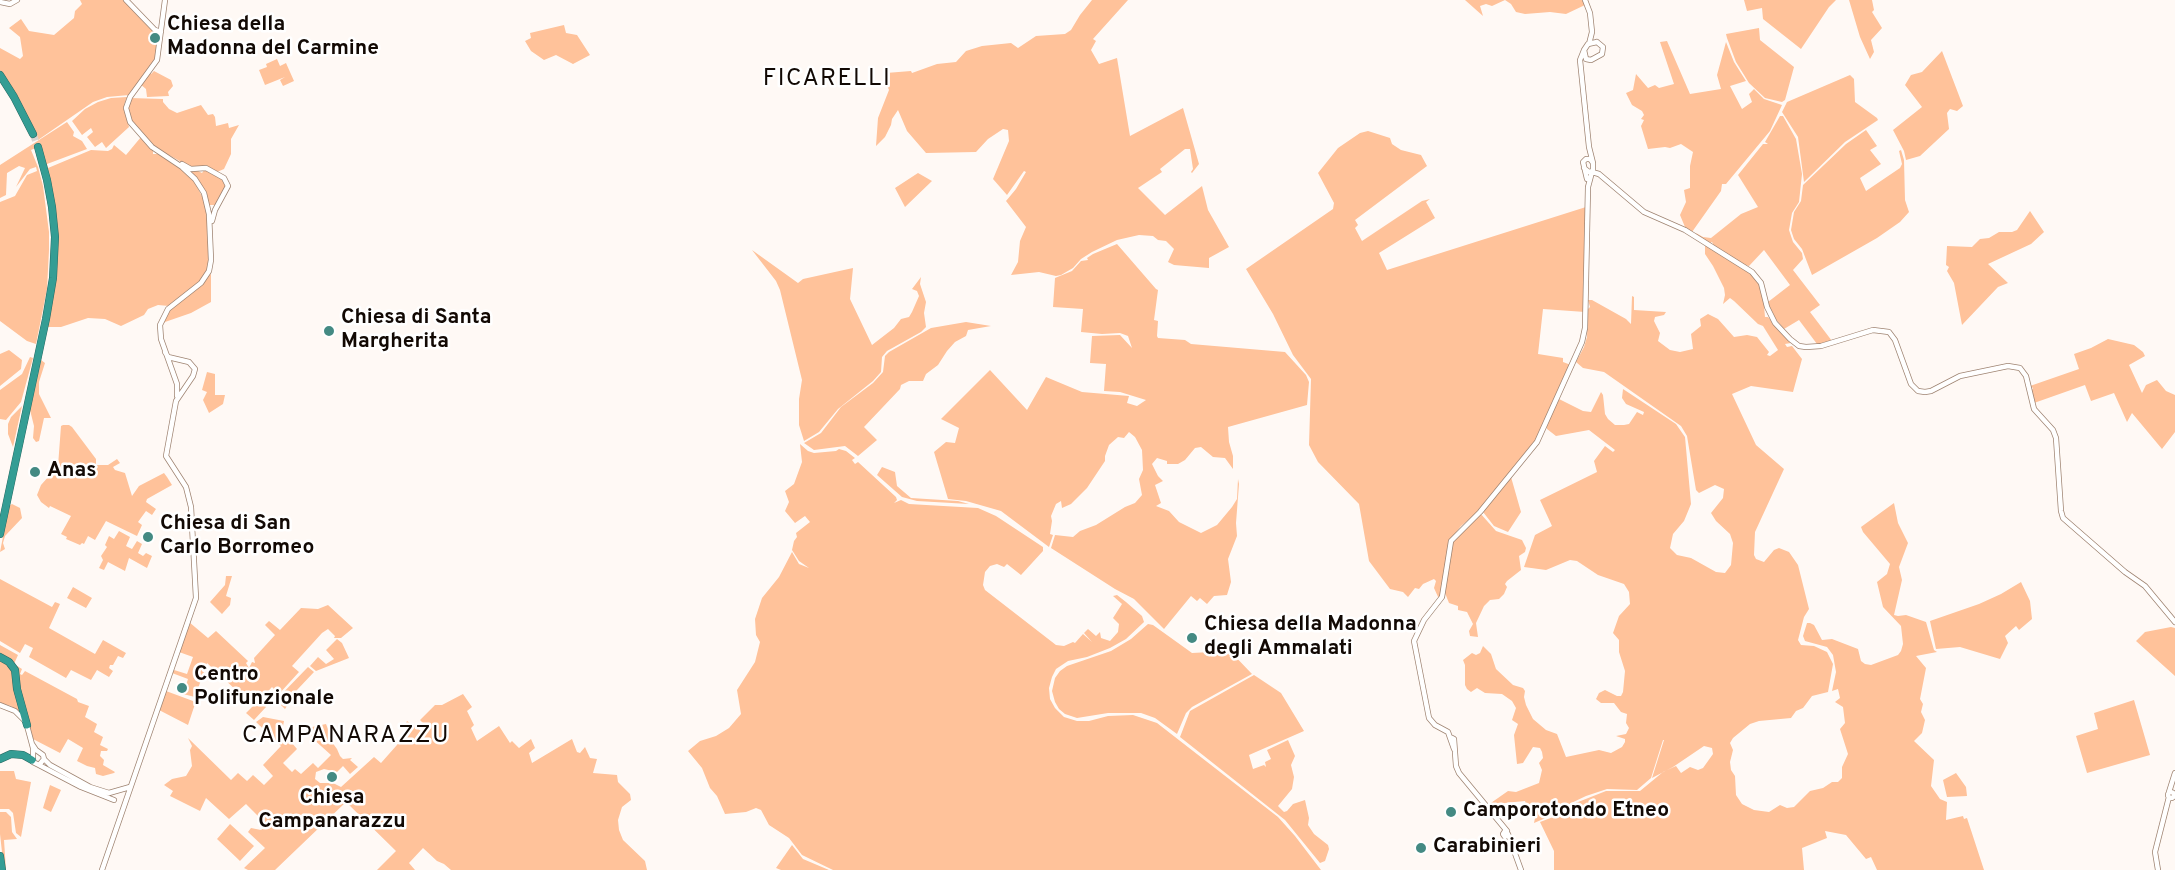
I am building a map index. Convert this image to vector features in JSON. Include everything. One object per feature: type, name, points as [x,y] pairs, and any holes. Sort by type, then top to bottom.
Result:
[{"type":"highway","points":[[0,75],[14,97],[32,135],[0,80]]},
{"type":"highway","points":[[0,519],[50,278],[49,208],[36,147],[47,180],[53,213],[55,237],[53,278],[0,534]]},
{"type":"highway","points":[[0,657],[9,662],[15,670],[17,689],[27,725]]},
{"type":"highway","points":[[0,759],[11,754],[33,757]]},
{"type":"highway","points":[[0,856],[2,870]]},
{"type":"main road","points":[[0,2],[10,4],[17,0]]},
{"type":"main road","points":[[126,0],[161,33]]},
{"type":"main road","points":[[165,0],[157,60],[130,97],[126,108],[128,119],[153,149],[192,169],[206,168],[224,178],[228,186],[213,216],[210,267],[207,275],[171,306],[163,316],[160,333],[180,391]]},
{"type":"main road","points":[[1582,78],[1584,68],[1591,60],[1604,52],[1594,32],[1592,11],[1586,0]]},
{"type":"main road","points":[[1586,0],[1592,32],[1580,60],[1589,147],[1594,164],[1588,187]]},
{"type":"main road","points":[[155,29],[163,19]]},
{"type":"main road","points":[[1588,44],[1601,43]]},
{"type":"main road","points":[[1584,50],[1584,58],[1591,60]]},
{"type":"main road","points":[[1521,870],[1502,824],[1459,773],[1456,766],[1454,739],[1450,739],[1448,732],[1435,725],[1429,718],[1414,646],[1422,625],[1442,597],[1451,541],[1480,512],[1537,442],[1582,342],[1586,328],[1588,187],[1583,162],[1589,147]]},
{"type":"main road","points":[[169,158],[191,175],[212,207],[217,206]]},
{"type":"main road","points":[[1586,159],[1590,159],[1616,189]]},
{"type":"main road","points":[[1584,168],[1599,174],[1644,212],[1679,227],[1752,272],[1762,287],[1767,307],[1775,323],[1799,346],[1821,346],[1873,330],[1889,333],[1894,337],[1911,384],[1915,389],[1924,392],[1932,391],[1960,376],[2008,366],[2020,368],[2026,376],[2034,409],[2053,430],[2056,438],[2063,518],[2148,589],[2175,622]]},
{"type":"main road","points":[[191,175],[192,169]]},
{"type":"main road","points":[[206,200],[211,236]]},
{"type":"main road","points":[[118,807],[128,798],[127,790],[132,783],[196,598],[191,507],[186,487],[166,456],[176,401],[180,391],[193,376],[194,367],[189,362],[170,361]]},
{"type":"main road","points":[[0,705],[15,711],[27,725],[34,763],[118,807]]},
{"type":"main road","points":[[32,744],[50,765],[90,787],[109,793],[127,790]]},
{"type":"main road","points":[[33,757],[39,752]]},
{"type":"main road","points":[[39,765],[44,759]]},
{"type":"main road","points":[[2158,870],[2154,852],[2175,775]]},
{"type":"main road","points":[[102,870],[118,807],[117,792]]},
{"type":"shaded area","points":[[80,0],[124,0],[154,30],[152,35],[158,36],[157,58],[129,95],[107,97],[93,102],[38,140],[20,101],[0,70],[0,48],[20,59],[23,56],[20,37],[9,28],[21,19],[29,31],[54,35],[74,18],[75,11],[82,4]]},
{"type":"shaded area","points":[[1092,0],[1128,0],[1093,39],[1096,41],[1091,50],[1099,64],[1117,58],[1130,136],[1183,108],[1199,164],[1192,173],[1190,149],[1185,149],[1160,169],[1162,172],[1138,188],[1165,215],[1202,186],[1208,210],[1229,247],[1209,258],[1209,268],[1174,265],[1168,262],[1174,249],[1166,241],[1158,240],[1153,236],[1139,235],[1117,240],[1092,252],[1061,275],[1039,272],[1011,275],[1018,262],[1020,241],[1026,227],[1006,201],[1026,172],[1024,171],[1007,195],[993,179],[1009,141],[1008,130],[1003,129],[988,139],[976,152],[926,153],[907,131],[898,110],[885,137],[876,146],[878,118],[889,90],[885,81],[886,73],[911,71],[912,73],[937,64],[956,62],[966,51],[982,46],[1011,43],[1018,48],[1036,36],[1065,34],[1071,30]]},
{"type":"shaded area","points":[[1465,0],[1505,0],[1492,6],[1486,4],[1480,6],[1483,16]]},
{"type":"shaded area","points":[[1505,0],[1583,0],[1585,5],[1566,14],[1550,12],[1525,14],[1516,12]]},
{"type":"shaded area","points":[[1744,0],[1836,0],[1801,49],[1763,19],[1762,8],[1747,11]]},
{"type":"shaded area","points":[[1849,0],[1872,0],[1874,10],[1872,12],[1882,28],[1871,40],[1874,52],[1870,59],[1860,37]]},
{"type":"shaded area","points":[[564,25],[566,33],[577,35],[590,55],[573,64],[556,55],[544,60],[531,51],[525,41],[531,38],[530,33]]},
{"type":"shaded area","points":[[1759,28],[1760,40],[1794,67],[1785,100],[1782,102],[1765,98],[1749,83],[1736,62],[1726,34]]},
{"type":"shaded area","points":[[1667,41],[1690,94],[1721,89],[1717,75],[1726,42],[1734,62],[1746,81],[1730,86],[1742,109],[1752,102],[1749,94],[1754,89],[1764,99],[1782,105],[1770,131],[1726,184],[1722,184],[1721,191],[1692,232],[1685,227],[1680,215],[1686,202],[1684,190],[1690,188],[1690,166],[1693,152],[1681,144],[1670,148],[1648,149],[1641,126],[1644,120],[1641,119],[1644,115],[1632,105],[1626,93],[1633,90],[1636,74],[1648,88],[1655,85],[1659,88],[1674,84],[1660,42]]},
{"type":"shaded area","points":[[1942,51],[1963,106],[1957,111],[1950,109],[1947,113],[1949,129],[1920,156],[1906,160],[1893,130],[1922,107],[1905,85],[1911,75],[1922,72]]},
{"type":"shaded area","points":[[277,59],[280,66],[286,63],[294,81],[283,86],[280,80],[285,77],[265,85],[259,70]]},
{"type":"shaded area","points":[[154,71],[171,80],[173,86],[168,92],[169,96],[147,97],[146,89],[140,84],[149,73]]},
{"type":"shaded area","points":[[1850,75],[1854,79],[1855,102],[1878,120],[1845,142],[1804,182],[1798,137],[1782,112],[1787,102]]},
{"type":"shaded area","points":[[127,97],[124,105],[129,127],[106,148],[102,142],[95,147],[87,137],[93,132],[91,128],[82,135],[72,121],[85,109],[98,102]]},
{"type":"shaded area","points":[[130,98],[163,99],[169,109],[177,113],[201,105],[208,115],[213,114],[216,126],[228,123],[229,128],[239,125],[231,139],[231,154],[224,169],[217,172],[192,168],[167,156],[133,125],[127,109]]},
{"type":"shaded area","points":[[1780,116],[1783,116],[1796,139],[1802,174],[1799,202],[1792,213],[1789,230],[1803,259],[1793,270],[1820,305],[1810,312],[1832,341],[1817,344],[1799,320],[1784,329],[1771,313],[1768,302],[1790,285],[1764,250],[1749,266],[1745,265],[1696,233],[1711,238],[1741,214],[1758,207],[1738,175],[1763,144],[1768,144],[1765,142]]},
{"type":"shaded area","points":[[67,122],[74,132],[73,136],[82,141],[87,149],[47,164],[48,168],[91,150],[108,151],[114,145],[126,155],[141,137],[153,150],[153,154],[158,154],[173,162],[193,179],[207,206],[208,276],[211,274],[211,302],[162,325],[170,310],[169,306],[158,305],[148,309],[144,315],[121,326],[105,319],[88,318],[61,327],[47,327],[54,200],[40,146],[31,150],[43,186],[49,250],[47,289],[36,344],[27,341],[0,321],[0,202],[15,196],[27,175],[37,171],[36,167],[30,169],[16,187],[25,168],[19,166],[7,173],[6,195],[0,198],[0,165]]},
{"type":"shaded area","points":[[1866,130],[1877,146],[1870,150],[1881,164],[1860,178],[1866,191],[1900,168],[1902,164],[1899,151],[1901,150],[1904,160],[1905,200],[1909,212],[1900,222],[1877,238],[1812,275],[1802,249],[1794,239],[1791,230],[1794,212],[1801,201],[1803,185],[1846,144]]},
{"type":"shaded area","points":[[1368,131],[1390,138],[1392,144],[1401,150],[1421,155],[1427,166],[1355,220],[1358,225],[1355,228],[1362,241],[1422,201],[1430,199],[1426,202],[1435,218],[1379,253],[1387,270],[1586,207],[1585,312],[1543,309],[1538,354],[1563,358],[1563,362],[1571,365],[1538,437],[1478,512],[1461,526],[1450,540],[1444,585],[1439,599],[1434,588],[1436,581],[1434,579],[1423,584],[1419,589],[1415,588],[1408,597],[1403,592],[1390,589],[1369,561],[1359,504],[1318,462],[1309,445],[1311,379],[1293,355],[1273,314],[1246,269],[1333,209],[1334,203],[1318,173],[1338,148],[1360,133]]},
{"type":"shaded area","points":[[198,169],[202,173],[205,169],[222,177],[227,186],[216,205],[209,205],[205,194],[191,173],[192,170]]},
{"type":"shaded area","points":[[918,173],[932,181],[905,207],[895,188]]},
{"type":"shaded area","points":[[2030,211],[2044,232],[2031,244],[1988,264],[2008,283],[1998,287],[1962,325],[1954,283],[1947,271],[1949,267],[1946,265],[1947,246],[1972,247],[1980,239],[1989,238],[1999,232],[2017,230]]},
{"type":"shaded area","points":[[1117,244],[1158,290],[1154,320],[1158,321],[1158,338],[1185,340],[1191,344],[1285,352],[1306,375],[1309,382],[1307,405],[1228,427],[1233,469],[1225,458],[1213,457],[1201,447],[1195,448],[1185,460],[1178,464],[1167,464],[1167,461],[1157,458],[1152,464],[1163,481],[1155,485],[1161,503],[1156,506],[1169,511],[1179,522],[1201,533],[1217,525],[1232,507],[1237,499],[1238,479],[1239,484],[1237,536],[1228,559],[1231,582],[1227,595],[1214,596],[1207,604],[1200,598],[1197,601],[1191,596],[1164,629],[1134,599],[1051,548],[1055,535],[1073,537],[1080,531],[1096,525],[1135,503],[1142,495],[1139,479],[1143,470],[1142,450],[1135,437],[1129,432],[1124,438],[1118,437],[1109,445],[1105,461],[1087,488],[1071,504],[1062,508],[1061,501],[1056,504],[1051,516],[1050,534],[1053,535],[1049,547],[1001,511],[966,501],[948,499],[934,452],[946,442],[955,443],[959,428],[941,419],[990,370],[1027,410],[1046,377],[1082,392],[1129,396],[1127,403],[1137,406],[1146,400],[1120,392],[1104,391],[1106,364],[1090,363],[1092,336],[1120,335],[1132,348],[1128,336],[1120,333],[1081,332],[1083,309],[1053,307],[1055,278],[1072,271],[1081,261],[1088,260],[1087,258],[1093,254]]},
{"type":"shaded area","points":[[1705,244],[1751,273],[1758,281],[1763,295],[1765,317],[1768,317],[1791,343],[1785,344],[1787,347],[1792,346],[1802,359],[1793,392],[1751,386],[1732,394],[1756,445],[1784,469],[1755,532],[1754,555],[1756,559],[1764,562],[1774,550],[1779,548],[1789,552],[1798,565],[1809,609],[1804,617],[1798,640],[1801,645],[1814,646],[1827,652],[1833,664],[1828,692],[1812,696],[1791,718],[1750,724],[1733,738],[1730,743],[1733,750],[1730,762],[1735,776],[1736,795],[1742,804],[1754,810],[1769,812],[1780,805],[1787,808],[1794,807],[1810,791],[1823,788],[1832,782],[1838,782],[1842,778],[1842,767],[1848,754],[1840,729],[1845,723],[1843,707],[1835,702],[1840,698],[1838,689],[1832,691],[1836,672],[1833,655],[1827,647],[1805,641],[1803,636],[1807,623],[1810,623],[1814,625],[1822,640],[1832,639],[1858,649],[1861,661],[1871,665],[1898,655],[1901,651],[1903,644],[1901,626],[1883,607],[1877,582],[1887,574],[1890,564],[1861,527],[1894,503],[1898,523],[1908,543],[1899,567],[1902,580],[1894,615],[1906,615],[1926,622],[1934,650],[1937,652],[1916,656],[1926,668],[1920,699],[1923,704],[1921,712],[1925,720],[1922,733],[1914,741],[1934,760],[1931,786],[1940,799],[1947,802],[1946,820],[1963,816],[1964,819],[1967,818],[1984,870],[1877,870],[1871,857],[1866,859],[1846,835],[1825,831],[1827,838],[1802,848],[1804,870],[1554,870],[1554,851],[1540,822],[1556,816],[1568,806],[1606,791],[1640,791],[1662,773],[1652,778],[1664,740],[1651,778],[1637,790],[1607,789],[1586,796],[1534,823],[1536,813],[1528,811],[1525,801],[1505,803],[1493,812],[1488,805],[1508,791],[1516,792],[1539,783],[1542,770],[1539,763],[1543,758],[1542,752],[1540,748],[1533,747],[1523,763],[1517,764],[1514,735],[1518,724],[1512,720],[1516,708],[1512,701],[1502,694],[1485,693],[1477,688],[1471,692],[1467,689],[1463,660],[1472,653],[1476,655],[1480,653],[1483,646],[1491,654],[1496,669],[1513,685],[1523,688],[1526,705],[1533,719],[1546,730],[1557,734],[1566,757],[1599,750],[1611,753],[1622,747],[1625,742],[1625,739],[1616,736],[1626,734],[1629,728],[1626,723],[1627,714],[1621,712],[1614,703],[1601,703],[1596,699],[1599,693],[1605,690],[1617,696],[1621,696],[1623,692],[1625,671],[1619,652],[1619,640],[1613,633],[1619,616],[1630,604],[1629,592],[1624,584],[1598,575],[1577,561],[1570,560],[1546,570],[1524,567],[1535,535],[1552,526],[1540,500],[1597,472],[1594,461],[1605,446],[1613,452],[1615,450],[1589,430],[1556,436],[1547,429],[1547,424],[1559,399],[1583,411],[1591,412],[1601,392],[1608,419],[1615,425],[1624,425],[1629,424],[1637,412],[1643,415],[1644,412],[1626,404],[1622,398],[1623,389],[1676,424],[1685,437],[1691,504],[1684,521],[1673,534],[1670,548],[1677,555],[1691,558],[1716,572],[1725,573],[1731,565],[1733,543],[1730,534],[1711,513],[1723,498],[1724,489],[1715,485],[1699,493],[1696,490],[1687,436],[1681,426],[1604,372],[1583,368],[1576,362],[1587,337],[1590,307],[1588,300],[1592,300],[1631,324],[1632,296],[1634,297],[1634,310],[1666,312],[1664,315],[1655,317],[1654,321],[1660,333],[1658,341],[1670,350],[1680,352],[1693,349],[1691,334],[1701,326],[1700,319],[1708,314],[1718,319],[1734,337],[1747,335],[1757,337],[1769,352],[1767,355],[1770,356],[1778,350],[1763,326],[1734,301],[1730,298],[1723,304],[1724,288],[1705,254]],"holes":[[[1704,746],[1712,748],[1713,754],[1703,768],[1698,770],[1690,767],[1681,773],[1676,766],[1667,770]]]},
{"type":"shaded area","points":[[752,250],[798,283],[803,279],[853,268],[850,299],[872,345],[894,328],[901,319],[909,317],[919,296],[917,291],[912,289],[921,277],[920,284],[926,302],[924,313],[926,327],[887,351],[882,357],[881,372],[873,381],[838,409],[819,432],[804,441],[799,425],[802,380],[780,290],[776,281]]},
{"type":"shaded area","points":[[966,322],[991,326],[968,330],[966,336],[955,342],[938,365],[926,374],[923,381],[909,381],[901,385],[900,389],[864,427],[877,440],[858,456],[845,446],[814,450],[804,443],[821,433],[841,407],[873,383],[883,372],[885,356],[889,352],[931,328]]},
{"type":"shaded area","points":[[2108,339],[2134,345],[2143,352],[2145,356],[2129,365],[2142,393],[2146,385],[2157,380],[2166,391],[2175,395],[2175,432],[2162,449],[2132,413],[2127,422],[2114,393],[2091,401],[2085,385],[2034,403],[2031,392],[2033,388],[2030,386],[2079,369],[2074,354]]},
{"type":"shaded area","points":[[9,350],[22,360],[21,369],[0,386],[0,354]]},
{"type":"shaded area","points":[[30,357],[33,358],[21,402],[6,420],[0,419],[0,390],[22,374]]},
{"type":"shaded area","points":[[41,360],[45,363],[39,382],[39,394],[51,418],[44,418],[39,441],[36,442],[33,438],[34,426],[30,410]]},
{"type":"shaded area","points":[[207,372],[215,374],[215,395],[225,395],[223,404],[209,413],[203,400],[207,392],[202,390]]},
{"type":"shaded area","points":[[22,406],[13,447],[8,434],[8,424],[11,417]]},
{"type":"shaded area","points":[[61,426],[72,427],[96,459],[96,465],[108,465],[117,459],[120,463],[113,467],[125,473],[132,496],[139,486],[164,473],[167,477],[172,485],[147,499],[146,502],[156,509],[152,515],[146,511],[138,522],[142,525],[137,536],[106,521],[95,540],[88,536],[84,544],[80,545],[66,539],[67,537],[61,534],[71,516],[50,506],[49,508],[41,502],[37,495],[41,485],[58,466]]},
{"type":"shaded area","points":[[800,444],[814,453],[839,449],[846,451],[855,458],[852,460],[855,464],[858,462],[896,497],[897,500],[894,503],[901,500],[909,504],[978,508],[996,516],[1043,547],[1043,551],[1021,575],[1007,564],[1004,567],[997,564],[990,566],[985,572],[983,585],[985,590],[1056,645],[1064,646],[1075,643],[1083,634],[1092,642],[1084,633],[1088,629],[1096,636],[1100,632],[1101,638],[1110,641],[1118,632],[1119,624],[1113,618],[1122,604],[1113,596],[1117,595],[1126,602],[1142,616],[1144,622],[1126,639],[1110,648],[1068,661],[1056,669],[1049,688],[1050,699],[1055,708],[1064,717],[1077,721],[1133,715],[1157,723],[1278,817],[1321,870],[833,870],[802,855],[789,838],[769,825],[761,810],[756,808],[746,812],[725,814],[702,768],[688,751],[700,741],[716,736],[729,728],[741,714],[737,690],[755,662],[760,642],[756,635],[755,619],[762,598],[779,577],[792,552],[799,564],[809,568],[799,561],[792,550],[797,537],[796,533],[810,522],[805,516],[795,523],[785,511],[789,502],[785,491],[794,484],[802,462]]},
{"type":"shaded area","points":[[882,467],[895,472],[897,486],[911,498],[958,501],[969,504],[917,501],[902,497],[877,475]]},
{"type":"shaded area","points":[[1511,477],[1521,512],[1508,532],[1494,526],[1483,512]]},
{"type":"shaded area","points":[[12,504],[20,508],[22,518],[5,536],[3,543],[5,549],[0,552],[9,506]]},
{"type":"shaded area","points":[[1480,513],[1496,531],[1522,540],[1526,548],[1525,552],[1519,556],[1521,570],[1507,581],[1504,594],[1499,599],[1490,600],[1484,606],[1476,623],[1478,637],[1470,636],[1469,631],[1473,624],[1467,612],[1458,610],[1458,606],[1449,603],[1445,593],[1453,542]]},
{"type":"shaded area","points":[[119,531],[130,537],[126,546],[132,549],[137,541],[142,544],[138,553],[143,556],[146,553],[152,556],[147,568],[129,558],[125,571],[108,562],[104,570],[99,568],[109,536],[114,539]]},
{"type":"shaded area","points":[[226,576],[232,576],[226,596],[231,598],[230,605],[222,614],[210,602],[225,585]]},
{"type":"shaded area","points":[[0,579],[52,607],[55,602],[60,604],[49,628],[95,654],[103,640],[126,653],[123,658],[118,656],[113,665],[110,665],[109,668],[113,671],[109,677],[97,670],[91,680],[71,670],[66,678],[29,657],[33,648],[25,644],[20,653],[0,641]]},
{"type":"shaded area","points":[[2021,582],[2030,601],[2032,619],[2019,630],[2016,626],[2005,636],[2008,643],[2000,659],[1960,647],[1936,649],[1930,621],[1979,604]]},
{"type":"shaded area","points":[[73,587],[92,598],[86,608],[67,598]]},
{"type":"shaded area","points":[[328,605],[353,628],[341,638],[334,638],[335,636],[328,629],[322,633],[292,666],[299,672],[279,694],[272,687],[260,700],[266,707],[254,720],[246,713],[253,706],[207,663],[195,697],[183,694],[188,679],[172,673],[174,670],[187,674],[193,657],[179,652],[189,622],[208,638],[216,631],[248,661],[246,663],[249,668],[252,662],[255,663],[254,658],[275,635],[265,625],[269,621],[280,630],[301,608],[318,609]]},
{"type":"shaded area","points":[[1148,624],[1153,625],[1192,653],[1230,651],[1252,674],[1192,707],[1186,713],[1177,734],[1155,718],[1141,713],[1108,713],[1077,718],[1059,709],[1052,691],[1055,678],[1060,671],[1067,666],[1111,651],[1131,639]]},
{"type":"shaded area","points":[[2175,628],[2175,676],[2136,641],[2145,632]]},
{"type":"shaded area","points":[[337,639],[342,643],[349,658],[316,671],[310,666],[318,657],[326,664],[334,659],[326,650]]},
{"type":"shaded area","points":[[0,645],[18,655],[14,664],[22,669],[20,674],[22,675],[25,671],[89,706],[85,717],[97,724],[94,732],[103,737],[100,745],[108,749],[101,751],[103,765],[114,773],[103,776],[96,774],[95,768],[77,761],[83,748],[68,739],[60,753],[33,739],[18,685],[18,676],[0,655]]},
{"type":"shaded area","points":[[0,658],[12,666],[22,715],[11,706],[0,703]]},
{"type":"shaded area","points":[[308,667],[314,672],[297,690],[285,709],[276,700]]},
{"type":"shaded area","points":[[1254,675],[1281,693],[1304,731],[1249,755],[1253,769],[1264,765],[1266,767],[1265,762],[1271,759],[1267,750],[1288,740],[1295,756],[1291,765],[1294,777],[1292,789],[1278,806],[1284,812],[1293,804],[1305,800],[1309,818],[1308,825],[1314,834],[1328,845],[1329,849],[1325,861],[1320,863],[1285,820],[1180,737],[1190,711]]},
{"type":"shaded area","points":[[166,691],[193,701],[195,704],[188,725],[159,710]]},
{"type":"shaded area","points":[[463,694],[472,707],[467,711],[474,725],[471,728],[477,741],[499,726],[510,743],[512,741],[519,748],[531,739],[535,748],[529,753],[532,763],[572,739],[577,752],[580,753],[585,747],[590,758],[597,759],[593,773],[617,775],[618,782],[630,794],[631,800],[622,807],[618,820],[619,830],[623,840],[645,861],[647,870],[451,870],[423,848],[409,863],[415,870],[377,870],[396,851],[346,802],[275,870],[248,870],[244,868],[265,848],[248,832],[251,828],[261,830],[264,828],[259,821],[261,819],[246,804],[229,819],[206,798],[200,811],[170,796],[173,791],[164,785],[172,779],[186,776],[192,766],[190,750],[192,746],[188,738],[231,780],[238,773],[247,781],[253,775],[264,785],[273,776],[263,765],[281,746],[256,722],[263,717],[284,721],[282,731],[297,749],[283,763],[292,772],[295,769],[301,774],[313,763],[318,768],[331,755],[311,737],[312,727],[326,724],[330,734],[329,738],[340,756],[343,759],[352,758],[350,760],[358,767],[350,774],[343,766],[337,772],[324,769],[316,772],[315,779],[320,783],[333,783],[341,787],[374,757],[381,763],[412,728],[406,723],[407,721],[421,731],[425,725],[420,720],[435,705],[442,705]]},
{"type":"shaded area","points":[[2134,700],[2150,755],[2087,773],[2076,736],[2098,729],[2094,713]]},
{"type":"shaded area","points":[[0,771],[14,771],[16,779],[31,782],[21,837],[16,833],[13,813],[9,809],[0,809]]},
{"type":"shaded area","points":[[1956,773],[1966,787],[1967,796],[1947,797],[1943,780]]},
{"type":"shaded area","points":[[50,785],[61,790],[51,812],[43,808]]},
{"type":"shaded area","points":[[0,812],[6,812],[11,817],[12,832],[17,839],[4,840],[6,870],[4,870],[0,834]]},
{"type":"shaded area","points":[[230,824],[254,846],[240,861],[217,839]]},
{"type":"shaded area","points":[[792,845],[803,859],[829,870],[781,870],[776,868]]},
{"type":"tunnel","points":[[33,134],[38,147]]},
{"type":"place","name":"Chiesa della Madonna del Carmine","points":[[155,38]]},
{"type":"place","name":"Chiesa di Santa Margherita","points":[[329,331]]},
{"type":"place","name":"Anas","points":[[35,472]]},
{"type":"place","name":"Chiesa di San Carlo Borromeo","points":[[148,537]]},
{"type":"place","name":"Chiesa della Madonna degli Ammalati","points":[[1192,638]]},
{"type":"place","name":"Centro Polifunzionale","points":[[182,688]]},
{"type":"place","name":"Chiesa Campanarazzu","points":[[332,777]]},
{"type":"place","name":"Camporotondo Etneo","points":[[1451,812]]},
{"type":"place","name":"Carabinieri","points":[[1421,848]]},
{"type":"district","name":"FICARELLI","points":[[827,80]]},
{"type":"district","name":"CAMPANARAZZU","points":[[346,737]]}]
